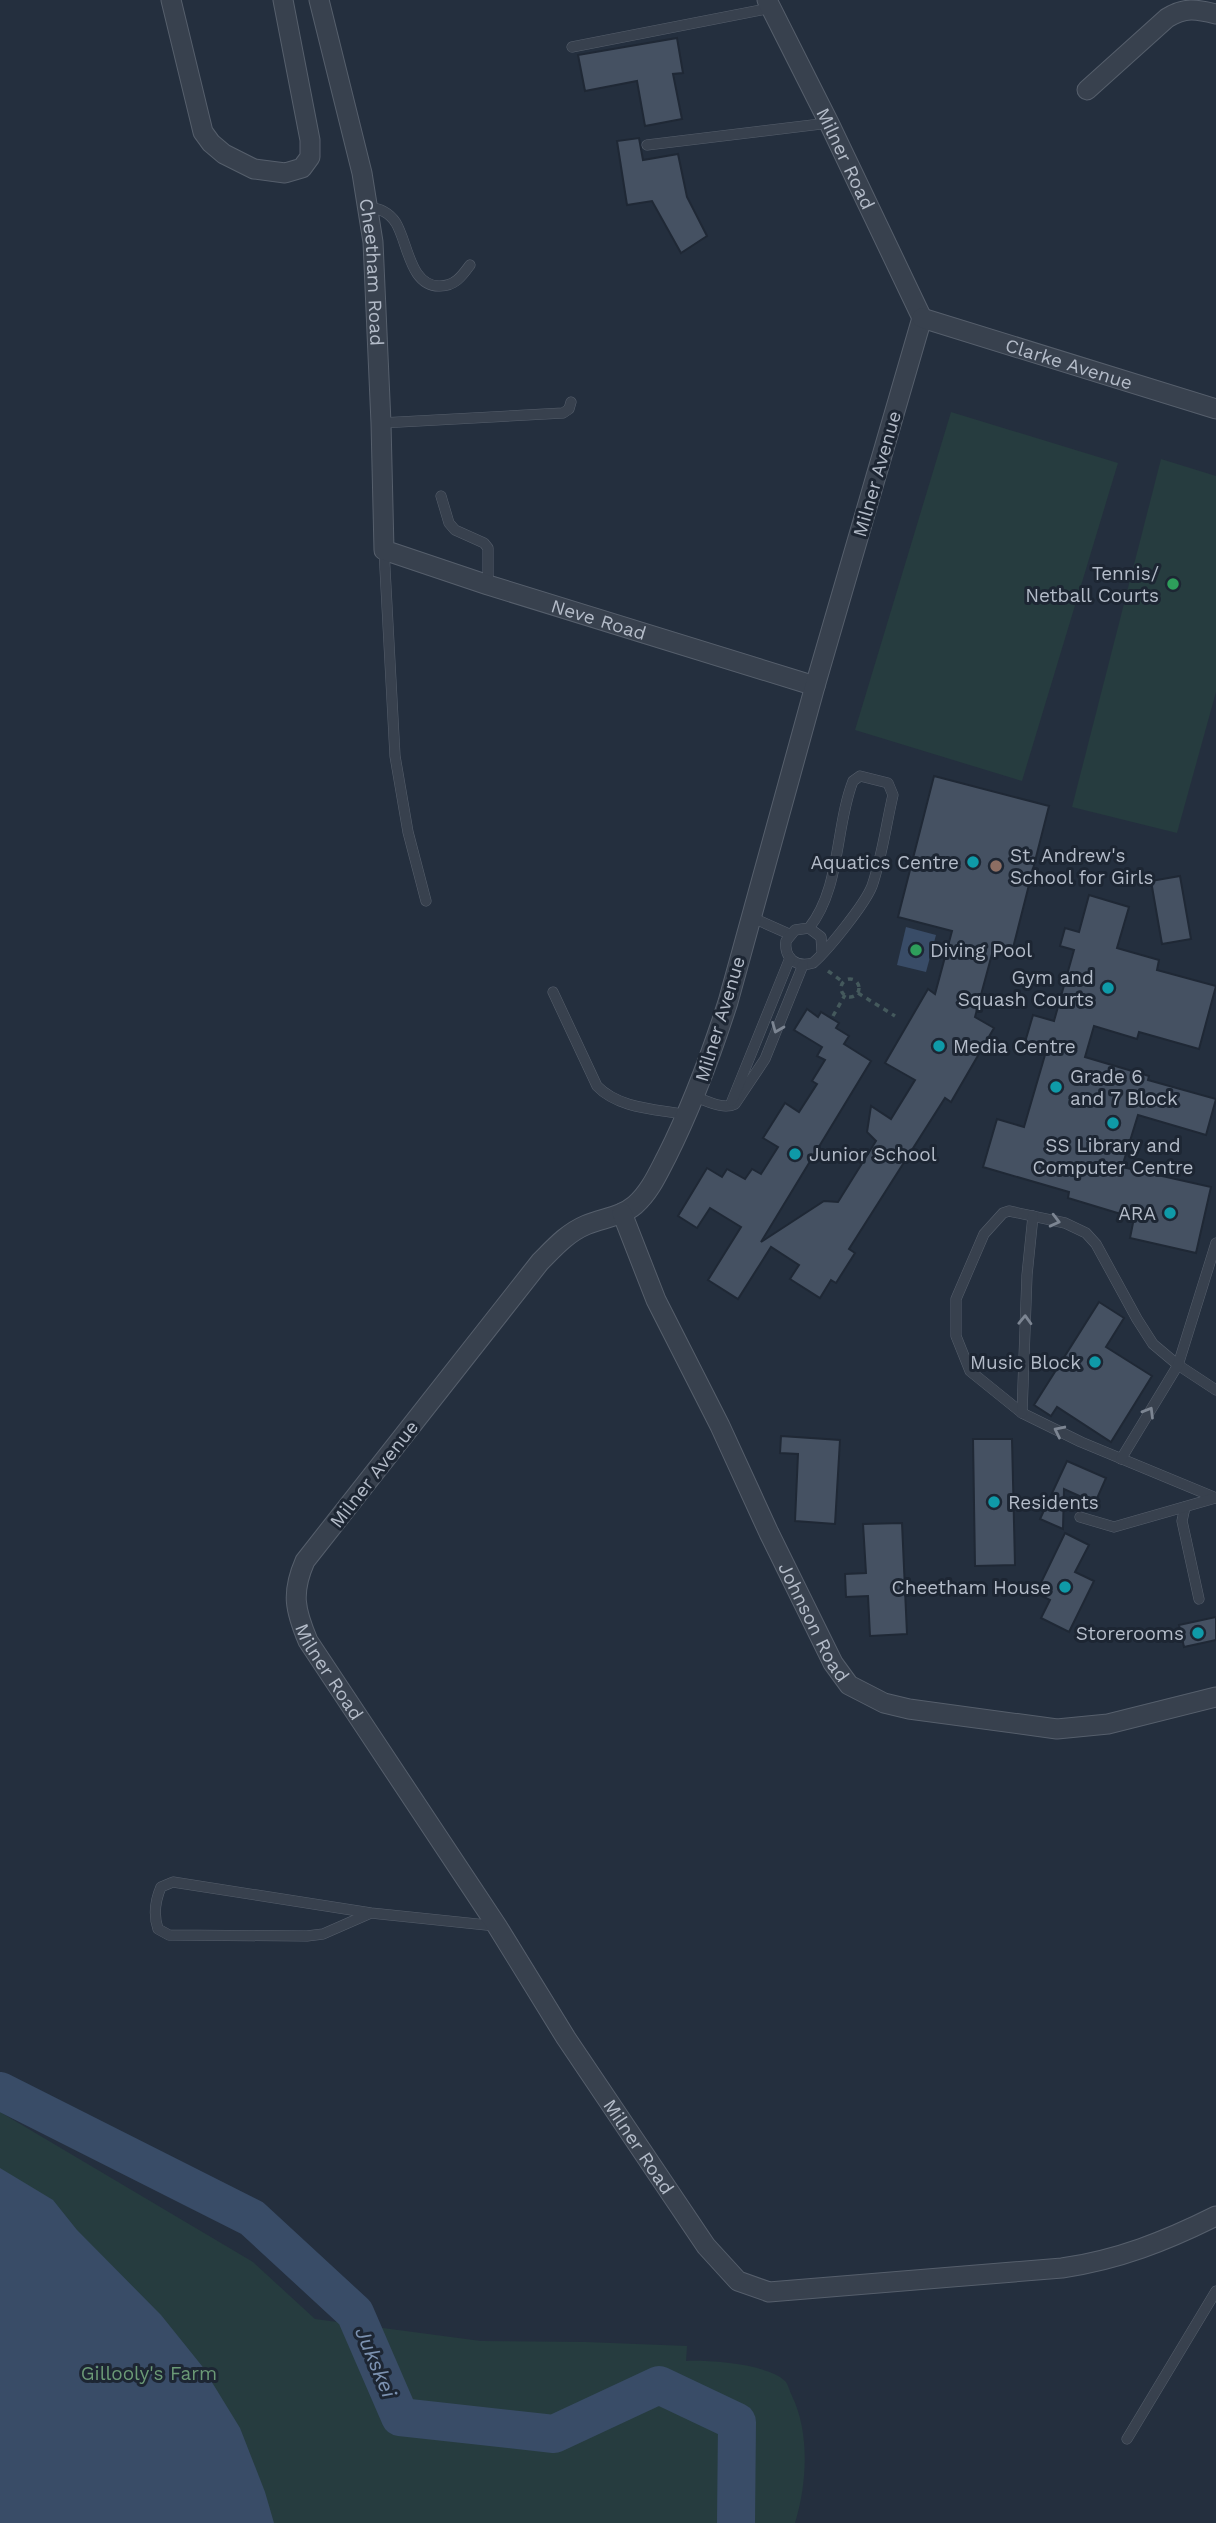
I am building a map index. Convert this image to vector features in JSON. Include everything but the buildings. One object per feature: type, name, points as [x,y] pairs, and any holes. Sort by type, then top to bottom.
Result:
[{"type":"street","points":[[171,0],[203,132],[224,154],[254,169],[285,173],[302,168],[310,157],[310,140],[283,0]]},
{"type":"street","name":"Cheetham Road","points":[[319,0],[369,206],[381,423],[384,550]]},
{"type":"street","name":"Milner Road","points":[[769,4],[830,122],[922,318]]},
{"type":"street","points":[[1087,90],[1167,18],[1180,10],[1195,8],[1216,14]]},
{"type":"street","name":"Clarke Avenue","points":[[922,318],[1216,409]]},
{"type":"street","name":"Milner Avenue","points":[[296,1590],[305,1561],[540,1262],[566,1236],[582,1226],[622,1213],[635,1205],[651,1186],[692,1106],[717,1037],[922,318]]},
{"type":"street","name":"Neve Road","points":[[384,550],[488,585],[816,686]]},
{"type":"street","name":"Johnson Road","points":[[622,1213],[656,1300],[720,1426],[833,1663],[849,1685],[884,1703],[909,1709],[1057,1729],[1108,1724],[1216,1698]]},
{"type":"street","name":"Milner Road","points":[[296,1590],[299,1620],[308,1641],[496,1926],[566,2038],[706,2246],[738,2281],[769,2292],[988,2276],[1086,2265],[1132,2253],[1216,2216]]},
{"type":"lane","points":[[572,47],[769,4]]},
{"type":"lane","points":[[647,145],[830,122]]},
{"type":"lane","points":[[369,206],[382,210],[396,223],[417,274],[426,284],[439,287],[450,285],[460,279],[470,265]]},
{"type":"lane","points":[[381,423],[563,414],[569,409],[570,402]]},
{"type":"lane","points":[[440,496],[449,523],[455,530],[484,543],[488,548],[488,585]]},
{"type":"lane","points":[[384,550],[395,756],[408,832],[426,901]]},
{"type":"lane","points":[[809,928],[816,920],[828,887],[853,780],[860,776],[888,783],[893,795],[872,886],[831,945],[822,951],[813,963],[803,965],[790,958],[785,948],[789,934],[802,927],[809,928],[821,937],[822,951]]},
{"type":"lane","points":[[751,917],[789,934]]},
{"type":"lane","points":[[728,1107],[790,958]]},
{"type":"lane","points":[[553,992],[597,1086],[606,1096],[617,1101],[728,1107],[736,1104],[765,1059],[803,965]]},
{"type":"lane","points":[[1216,1390],[1178,1365],[1153,1344],[1096,1244],[1086,1233],[1065,1223],[1009,1211],[1003,1213],[984,1234],[956,1299],[956,1336],[970,1371],[1022,1413],[1121,1459],[1216,1498]]},
{"type":"lane","points":[[1022,1413],[1027,1275],[1033,1216]]},
{"type":"lane","points":[[1121,1459],[1178,1365],[1216,1243]]},
{"type":"lane","points":[[1080,1517],[1114,1527],[1216,1498]]},
{"type":"lane","points":[[1185,1507],[1182,1521],[1199,1599]]},
{"type":"lane","points":[[371,1913],[323,1934],[307,1936],[169,1935],[158,1929],[154,1917],[160,1887],[173,1882],[371,1913],[496,1926]]},
{"type":"lane","points":[[1127,2439],[1216,2291]]},
{"type":"path","points":[[850,978],[858,982],[858,993],[854,997],[845,995],[841,988],[843,982],[850,978]]},
{"type":"path","points":[[858,993],[895,1016]]},
{"type":"path","points":[[833,1016],[845,995]]},
{"type":"green space","points":[[951,412],[1118,463],[1022,781],[855,730]]},
{"type":"green space","name":"Tennis/ Netball Courts","points":[[1161,459],[1216,476],[1216,692],[1177,833],[1072,807]]},
{"type":"green space","name":"Gillooly's Farm","points":[[0,2112],[253,2262],[315,2319],[481,2341],[687,2346],[686,2361],[738,2364],[777,2375],[785,2381],[798,2410],[804,2442],[804,2475],[795,2523],[0,2523]]},
{"type":"water","name":"Diving Pool","points":[[906,927],[936,935],[926,972],[897,965]]},
{"type":"water","points":[[0,2168],[53,2200],[77,2230],[161,2315],[202,2366],[240,2428],[274,2523],[0,2523]]},
{"type":"waterway","name":"Jukskei","points":[[0,2091],[252,2218],[355,2313],[400,2417],[554,2434],[659,2385],[737,2422],[736,2523]]},
{"type":"place","name":"Tennis/ Netball Courts","points":[[1173,584]]},
{"type":"place","name":"Aquatics Centre","points":[[973,862]]},
{"type":"place","name":"St. Andrew's School for Girls","points":[[996,866]]},
{"type":"place","name":"Diving Pool","points":[[916,950]]},
{"type":"place","name":"Gym and Squash Courts","points":[[1108,988]]},
{"type":"place","name":"Media Centre","points":[[939,1046]]},
{"type":"place","name":"Grade 6 and 7 Block","points":[[1056,1087]]},
{"type":"place","name":"SS Library and Computer Centre","points":[[1113,1123]]},
{"type":"place","name":"Junior School","points":[[795,1154]]},
{"type":"place","name":"ARA","points":[[1170,1213]]},
{"type":"place","name":"Music Block","points":[[1095,1362]]},
{"type":"place","name":"Residents","points":[[994,1502]]},
{"type":"place","name":"Cheetham House","points":[[1065,1587]]},
{"type":"place","name":"Storerooms","points":[[1198,1633]]}]
